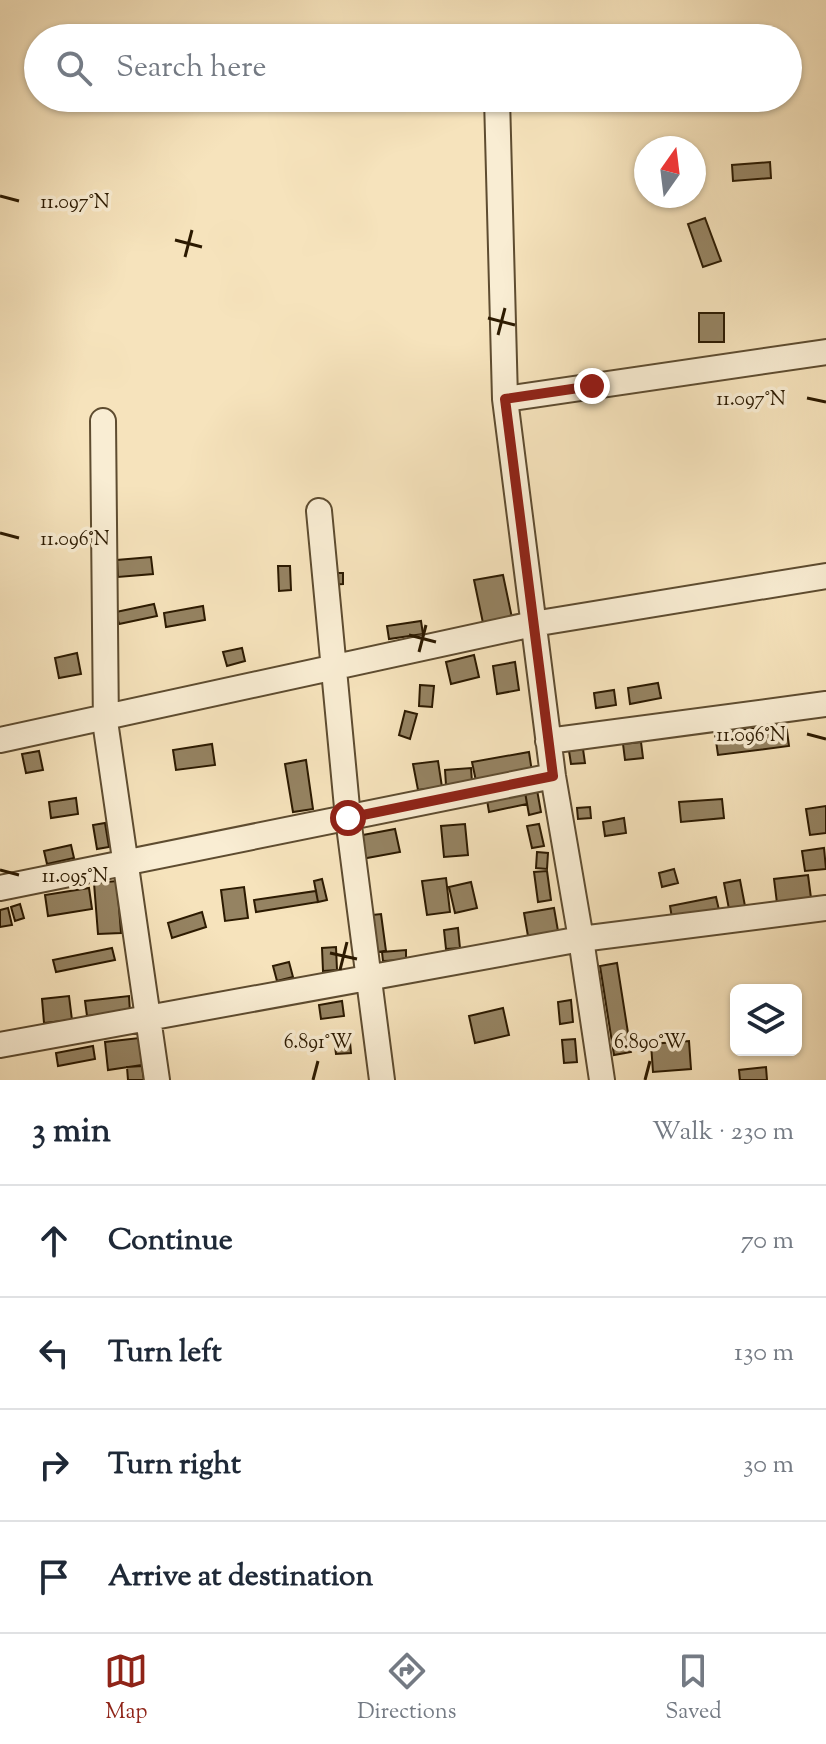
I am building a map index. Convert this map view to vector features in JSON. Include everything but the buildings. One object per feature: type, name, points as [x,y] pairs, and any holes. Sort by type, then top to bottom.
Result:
[{"type":"street","points":[[497,112],[505,399],[548,741],[602,1080]]},
{"type":"street","points":[[505,399],[826,352]]},
{"type":"street","points":[[103,421],[106,728],[157,1080]]},
{"type":"street","points":[[319,511],[348,818],[382,1080]]},
{"type":"street","points":[[0,740],[533,624],[826,576]]},
{"type":"street","points":[[548,741],[826,704]]},
{"type":"street","points":[[0,888],[553,776]]},
{"type":"street","points":[[0,1045],[581,939],[826,908]]},
{"type":"route","points":[[348,818],[553,776],[505,399],[592,386]]}]
